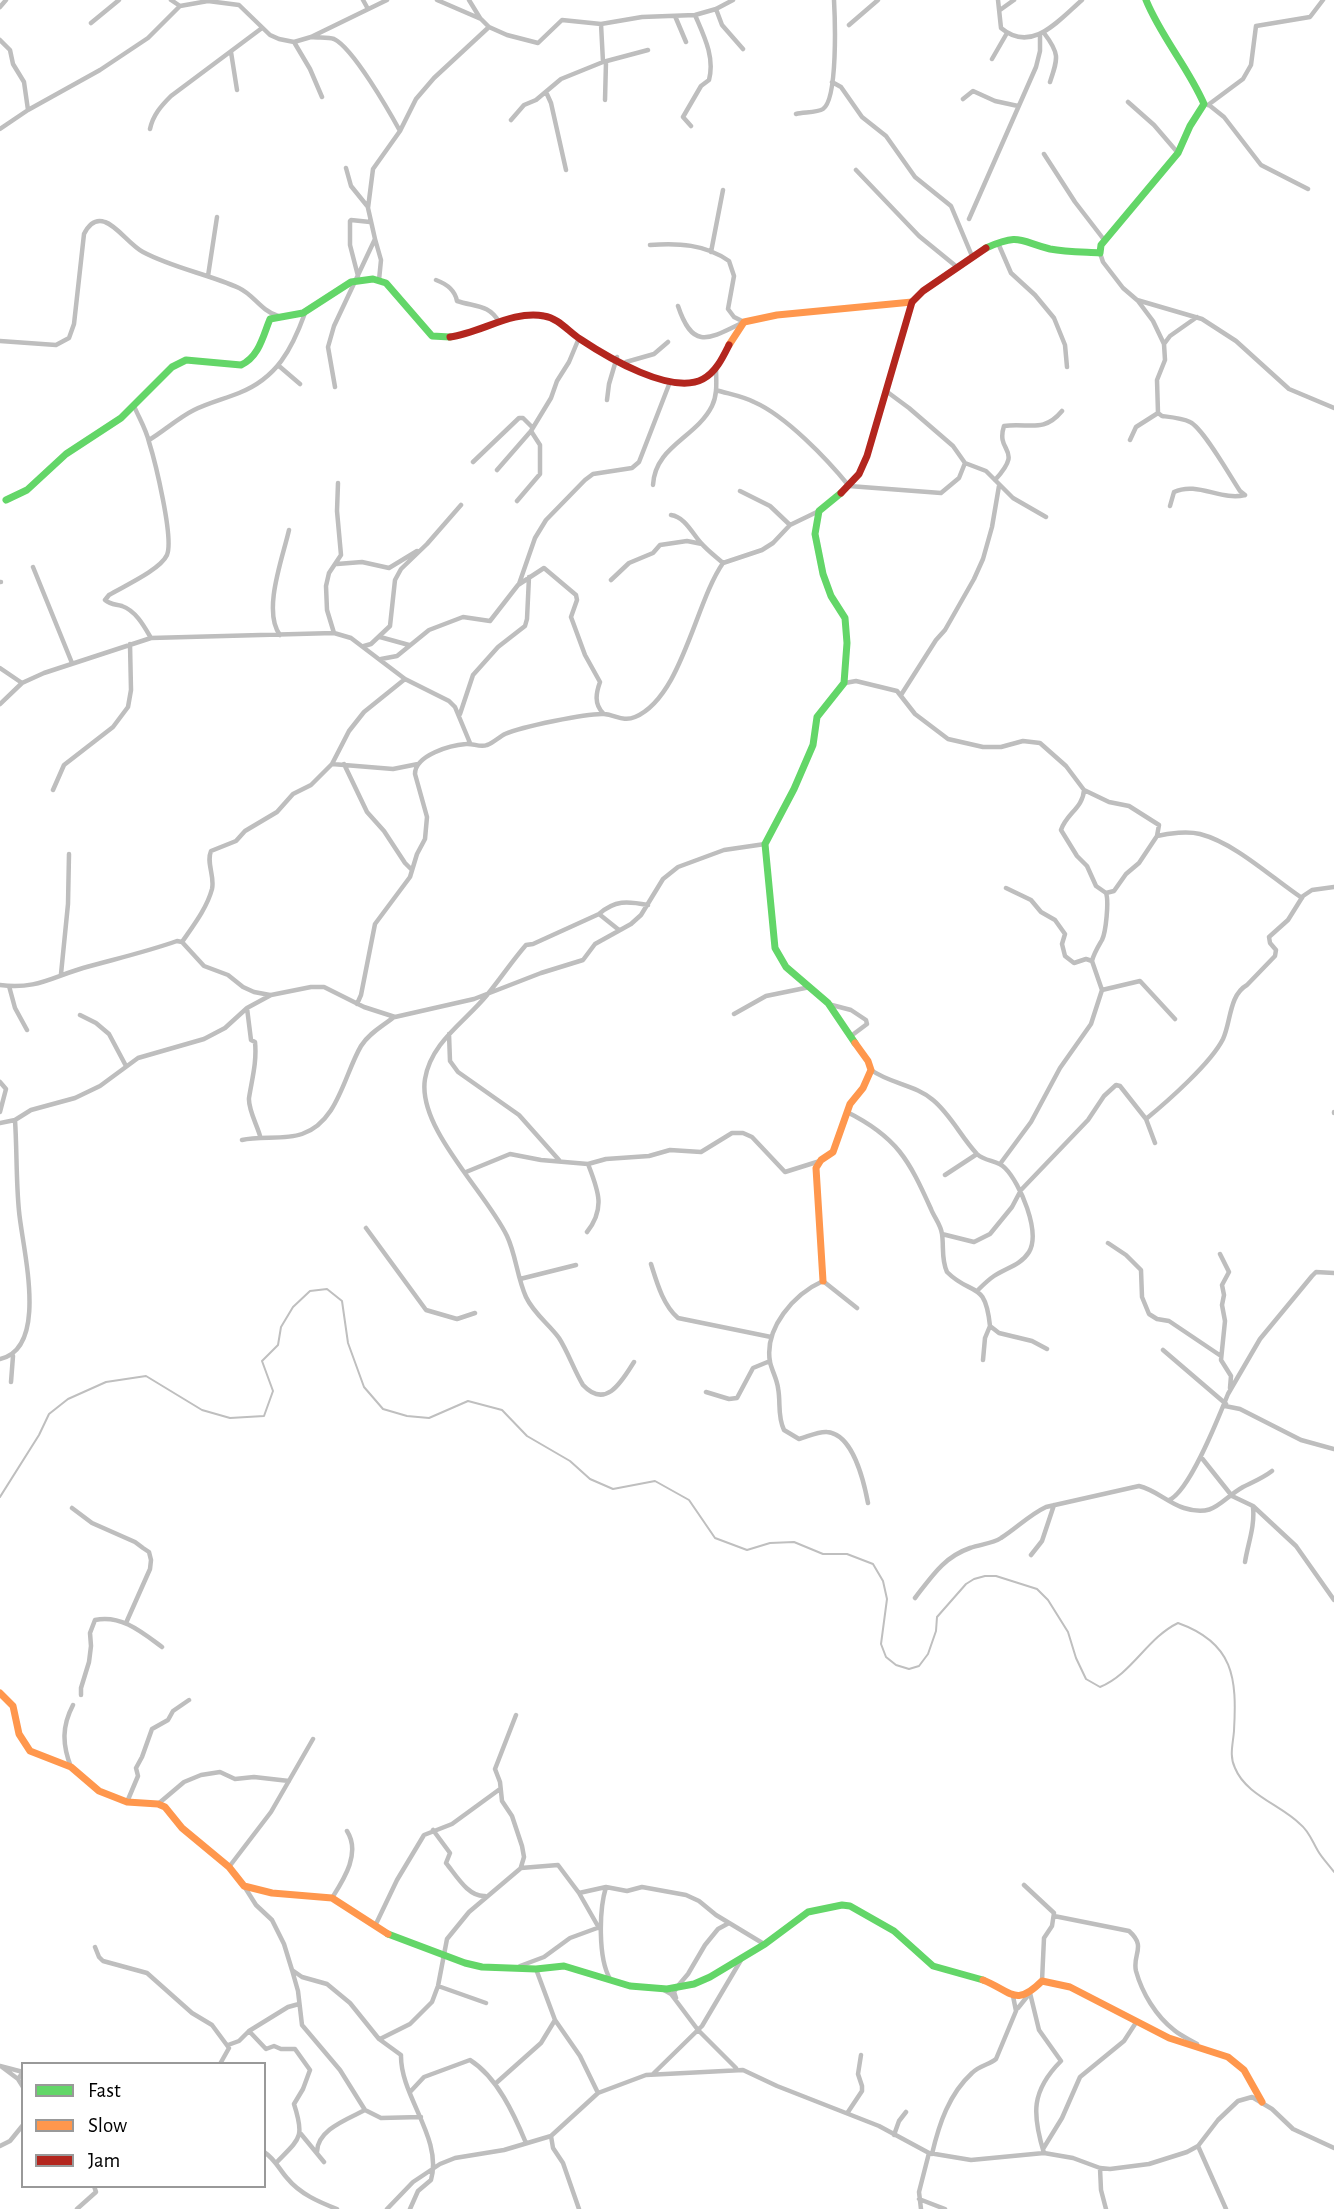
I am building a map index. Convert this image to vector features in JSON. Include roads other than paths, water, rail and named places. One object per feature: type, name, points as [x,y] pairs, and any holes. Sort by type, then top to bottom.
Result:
[{"type":"street","points":[[0,7],[6,0]]},
{"type":"street","points":[[91,23],[119,0]]},
{"type":"street","points":[[171,0],[180,3],[239,3],[262,28],[279,39],[294,41],[311,37],[387,0]]},
{"type":"street","points":[[363,0],[368,9]]},
{"type":"street","points":[[437,0],[481,19]]},
{"type":"street","points":[[469,0],[489,27],[538,43],[562,20],[601,24],[650,16],[695,15],[716,9],[733,0]]},
{"type":"street","points":[[796,114],[824,108],[827,104],[836,40],[834,0]]},
{"type":"street","points":[[849,25],[878,0]]},
{"type":"street","points":[[998,0],[1001,28],[1007,33],[1042,34],[1082,0]]},
{"type":"street","points":[[1000,10],[1014,0]]},
{"type":"street","points":[[1146,0],[1156,23],[1198,86],[1206,104],[1224,117],[1261,165],[1308,189]]},
{"type":"street","points":[[1158,413],[1157,380],[1165,360],[1164,344],[1153,321],[1103,262],[1101,245],[1178,153],[1190,126],[1206,104],[1243,79],[1251,65],[1256,26],[1310,17],[1323,0]]},
{"type":"street","points":[[0,129],[28,110],[100,70],[148,38],[180,3]]},
{"type":"street","points":[[716,9],[722,25],[743,50]]},
{"type":"street","points":[[691,126],[683,117],[711,73],[710,50],[695,15]]},
{"type":"street","points":[[676,16],[686,42]]},
{"type":"street","points":[[601,24],[605,100]]},
{"type":"street","points":[[379,280],[380,260],[368,208],[373,169],[400,131],[416,99],[489,27]]},
{"type":"street","points":[[150,129],[152,120],[165,102],[262,28]]},
{"type":"street","points":[[992,59],[1007,33]]},
{"type":"street","points":[[1042,34],[1057,53],[1049,82]]},
{"type":"street","points":[[970,219],[1036,67],[1042,34]]},
{"type":"street","points":[[311,37],[330,38],[342,46],[381,96],[400,131]]},
{"type":"street","points":[[0,40],[10,50],[13,64],[23,82],[28,110]]},
{"type":"street","points":[[294,41],[322,97]]},
{"type":"street","points":[[511,120],[524,105],[536,100],[561,79],[605,62],[648,50]]},
{"type":"street","points":[[230,51],[237,90]]},
{"type":"street","points":[[832,82],[841,87],[862,117],[886,136],[915,177],[951,205],[972,256]]},
{"type":"street","points":[[963,99],[973,91],[995,101],[1018,106]]},
{"type":"street","points":[[546,92],[551,103],[566,170]]},
{"type":"street","points":[[1128,102],[1154,125],[1178,153]]},
{"type":"street","points":[[1044,154],[1075,202],[1105,241]]},
{"type":"street","points":[[346,168],[351,186],[368,208]]},
{"type":"street","points":[[856,170],[919,236],[957,267]]},
{"type":"street","points":[[711,252],[723,190]]},
{"type":"street","points":[[208,276],[217,217]]},
{"type":"street","points":[[0,341],[56,345],[69,338],[74,324],[84,234],[88,226],[96,221],[113,226],[141,251],[242,289],[265,312],[279,316],[305,313],[336,289],[358,278],[379,280],[393,290],[432,336],[460,334],[527,315],[544,314],[562,323],[579,338],[670,382],[697,382],[716,368],[744,321]]},
{"type":"street","points":[[358,278],[350,245],[350,221],[370,222]]},
{"type":"street","points":[[335,387],[328,347],[334,326],[374,239]]},
{"type":"street","points":[[678,306],[684,325],[699,337],[713,337],[744,321],[777,315],[912,302],[972,256],[997,242],[1023,239],[1051,248],[1100,253]]},
{"type":"street","points":[[997,242],[1011,273],[1035,295],[1054,318],[1065,345],[1067,368]]},
{"type":"street","points":[[650,244],[679,243],[724,257],[732,265],[734,276],[728,309],[734,317],[744,321]]},
{"type":"street","points":[[436,280],[456,294],[457,301],[486,307],[494,313],[499,323]]},
{"type":"street","points":[[1137,300],[1197,317],[1221,329],[1289,389],[1334,408]]},
{"type":"street","points":[[332,764],[393,769],[418,764],[441,749],[470,743],[487,745],[519,729],[604,714],[617,718],[632,718],[649,710],[662,694],[685,652],[691,630],[723,563],[762,550],[773,543],[790,525],[819,511],[859,474],[867,456],[912,302]]},
{"type":"street","points":[[149,440],[190,412],[238,394],[263,381],[279,366],[294,342],[305,313]]},
{"type":"street","points":[[5,500],[27,490],[66,454],[121,418],[172,367],[186,360],[247,364],[255,355],[270,319],[279,316]]},
{"type":"street","points":[[1164,344],[1170,336],[1197,317]]},
{"type":"street","points":[[497,470],[532,429],[551,398],[579,338]]},
{"type":"street","points":[[626,362],[654,354],[668,342]]},
{"type":"street","points":[[607,400],[617,357]]},
{"type":"street","points":[[279,366],[300,384]]},
{"type":"street","points":[[653,485],[656,466],[661,458],[693,432],[712,406],[716,390],[716,368]]},
{"type":"street","points":[[518,585],[535,538],[546,520],[585,480],[593,474],[632,468],[639,462],[670,382]]},
{"type":"street","points":[[716,390],[755,402],[774,415],[799,434],[849,486],[941,493],[959,478],[965,463]]},
{"type":"street","points":[[885,390],[953,446],[965,463],[986,471],[1013,498],[1046,517]]},
{"type":"street","points":[[134,406],[149,440],[169,544],[166,556],[154,568],[108,595],[105,600],[128,609],[151,638]]},
{"type":"street","points":[[995,480],[1007,467],[1010,458],[1002,439],[1004,426],[1045,425],[1062,411]]},
{"type":"street","points":[[1130,440],[1136,427],[1158,413],[1190,422],[1203,432],[1211,449],[1245,495],[1233,498],[1183,488],[1174,492],[1170,506]]},
{"type":"street","points":[[473,462],[519,418],[523,418],[540,445],[540,474],[517,501]]},
{"type":"street","points":[[334,632],[327,610],[326,586],[329,573],[341,555],[337,511],[338,483]]},
{"type":"street","points":[[901,695],[945,630],[974,579],[992,527],[999,486]]},
{"type":"street","points":[[740,491],[770,506],[790,525]]},
{"type":"street","points":[[363,646],[371,644],[390,626],[395,580],[401,569],[461,505]]},
{"type":"street","points":[[819,511],[815,534],[821,567],[831,596],[845,618],[847,643],[844,683],[817,717],[813,745],[765,844],[775,948],[786,967],[828,1003],[872,1070],[935,1101],[977,1154],[986,1161],[1000,1164],[1021,1190],[1031,1226],[1030,1251],[1019,1263],[992,1278],[978,1290]]},
{"type":"street","points":[[671,515],[684,521],[702,544],[723,563]]},
{"type":"street","points":[[281,635],[272,617],[273,599],[289,530]]},
{"type":"street","points":[[611,580],[629,563],[653,553],[660,545],[687,541],[702,544]]},
{"type":"street","points":[[336,564],[362,562],[389,568],[427,544]]},
{"type":"street","points":[[33,567],[72,663]]},
{"type":"street","points":[[381,659],[397,656],[429,630],[463,617],[490,621],[518,585],[544,568],[576,595],[571,617],[585,654],[600,682],[596,693],[598,706],[604,714]]},
{"type":"street","points":[[460,715],[473,675],[498,647],[525,626],[529,576]]},
{"type":"street","points":[[0,704],[22,683],[72,663],[151,638],[334,632],[351,638],[405,679],[449,701],[460,715],[470,743]]},
{"type":"street","points":[[380,637],[409,645]]},
{"type":"street","points":[[53,790],[64,765],[113,727],[128,707],[131,690],[130,644]]},
{"type":"street","points":[[0,668],[22,683]]},
{"type":"street","points":[[0,985],[32,986],[61,974],[182,942],[199,917],[212,888],[208,858],[211,851],[233,843],[245,831],[277,812],[293,794],[311,785],[332,764],[349,731],[364,712],[405,679]]},
{"type":"street","points":[[844,683],[856,681],[890,688],[901,695],[915,714],[948,739],[983,747],[1000,747],[1023,741],[1040,743],[1066,766],[1084,790],[1109,802],[1129,806],[1159,825],[1157,836],[1139,863],[1126,874],[1116,888],[1109,904],[1105,916],[1104,937],[1092,961],[1102,990],[1091,1024],[1060,1068],[1031,1122],[1000,1164]]},
{"type":"street","points":[[344,764],[367,812],[413,870]]},
{"type":"street","points":[[357,1004],[375,924],[413,870],[425,839],[427,817],[415,774],[418,764]]},
{"type":"street","points":[[1084,790],[1081,805],[1066,819],[1061,830],[1077,856],[1087,866],[1096,886],[1106,893],[1109,904]]},
{"type":"street","points":[[1157,836],[1201,834],[1248,860],[1302,898]]},
{"type":"street","points":[[242,1140],[260,1136],[298,1135],[319,1125],[332,1107],[362,1045],[395,1017],[458,1003],[583,960],[595,944],[637,919],[663,879],[678,867],[723,850],[765,844]]},
{"type":"street","points":[[61,974],[68,904],[69,854]]},
{"type":"street","points":[[1146,1119],[1196,1072],[1222,1041],[1230,1012],[1242,988],[1275,956],[1276,950],[1269,937],[1288,920],[1302,898],[1312,890],[1334,887]]},
{"type":"street","points":[[1006,888],[1031,900],[1041,912],[1055,920],[1065,934],[1062,948],[1068,960],[1074,963],[1090,959],[1092,961]]},
{"type":"street","points":[[1106,893],[1116,888]]},
{"type":"street","points":[[634,1362],[621,1382],[609,1392],[599,1396],[589,1392],[574,1370],[558,1337],[526,1298],[507,1235],[437,1132],[426,1098],[425,1081],[429,1062],[449,1034],[488,993],[526,945],[599,914],[607,906],[623,901],[648,905]]},
{"type":"street","points":[[599,914],[619,930]]},
{"type":"street","points":[[182,942],[204,966],[228,975],[254,992],[271,995]]},
{"type":"street","points":[[1102,990],[1140,981],[1175,1019]]},
{"type":"street","points":[[9,986],[15,1008],[27,1030]]},
{"type":"street","points":[[0,1122],[15,1120],[31,1110],[75,1098],[145,1055],[204,1039],[225,1028],[247,1008],[271,995],[317,986],[395,1017]]},
{"type":"street","points":[[734,1014],[766,996],[811,987]]},
{"type":"street","points":[[828,1003],[851,1010],[866,1020],[864,1028],[851,1036]]},
{"type":"street","points":[[247,1008],[251,1040],[255,1042],[257,1053],[254,1086],[249,1101],[260,1136]]},
{"type":"street","points":[[80,1015],[109,1034],[126,1066]]},
{"type":"street","points":[[449,1034],[450,1061],[458,1072],[519,1115],[559,1160]]},
{"type":"street","points":[[466,1172],[510,1154],[588,1164],[606,1159],[649,1156],[670,1150],[701,1152],[732,1133],[743,1133],[752,1137],[785,1172],[821,1160],[832,1152],[853,1098],[863,1088],[872,1070]]},
{"type":"street","points":[[0,1082],[6,1089],[0,1112]]},
{"type":"street","points":[[942,1234],[974,1242],[990,1234],[1012,1207],[1021,1190],[1088,1120],[1112,1087],[1120,1086],[1146,1119],[1155,1143]]},
{"type":"street","points":[[847,1112],[891,1140],[919,1181],[942,1234],[941,1247],[947,1272],[978,1290],[986,1304],[990,1326],[985,1338],[983,1360]]},
{"type":"street","points":[[10,1382],[13,1355],[20,1344],[31,1310],[19,1214],[15,1120]]},
{"type":"street","points":[[945,1175],[977,1154]]},
{"type":"street","points":[[821,1160],[816,1168],[822,1281]]},
{"type":"street","points":[[587,1232],[600,1205],[588,1164]]},
{"type":"street","points":[[366,1228],[408,1289],[426,1310],[457,1319],[475,1313]]},
{"type":"street","points":[[1108,1243],[1126,1255],[1141,1270],[1140,1290],[1149,1314],[1169,1321],[1221,1356]]},
{"type":"street","points":[[1220,1254],[1229,1272],[1222,1285],[1225,1321],[1221,1356],[1223,1366],[1231,1376],[1230,1390]]},
{"type":"street","points":[[520,1279],[576,1265]]},
{"type":"street","points":[[652,1265],[658,1287],[676,1316],[771,1337]]},
{"type":"street","points":[[1168,1500],[1178,1493],[1201,1457],[1230,1390],[1260,1339],[1311,1276],[1316,1272],[1334,1273]]},
{"type":"street","points":[[822,1281],[858,1308]]},
{"type":"street","points":[[822,1281],[797,1296],[771,1337],[770,1361],[777,1380],[780,1398],[778,1409],[784,1430],[799,1439],[826,1432],[836,1435],[846,1443],[859,1467],[868,1503]]},
{"type":"street","points":[[990,1326],[999,1332],[1032,1341],[1047,1349]]},
{"type":"street","points":[[1163,1350],[1225,1405],[1240,1409],[1301,1440],[1334,1449]]},
{"type":"street","points":[[0,1359],[13,1355]]},
{"type":"street","points":[[706,1392],[729,1399],[737,1398],[753,1368],[770,1361]]},
{"type":"street","points":[[1201,1457],[1232,1496],[1253,1506],[1296,1546],[1334,1600]]},
{"type":"street","points":[[915,1598],[948,1558],[966,1549],[1000,1539],[1036,1512],[1054,1505],[1139,1486],[1182,1508],[1199,1511],[1219,1507],[1272,1471]]},
{"type":"street","points":[[1031,1555],[1042,1541],[1054,1505]]},
{"type":"street","points":[[1245,1562],[1248,1542],[1255,1524],[1253,1506]]},
{"type":"street","points":[[72,1508],[92,1523],[135,1542],[149,1552],[150,1569],[126,1623]]},
{"type":"street","points":[[81,1695],[80,1688],[92,1646],[93,1623],[102,1618],[126,1623],[162,1647]]},
{"type":"street","points":[[0,1693],[13,1706],[19,1734],[30,1751],[71,1767],[99,1791],[127,1802],[165,1807],[182,1828],[229,1867],[256,1905],[272,1920],[292,1970],[302,2025],[340,2070],[365,2110],[381,2118],[421,2117]]},
{"type":"street","points":[[127,1802],[138,1776],[136,1768],[152,1730],[169,1720],[173,1711],[189,1700]]},
{"type":"street","points":[[71,1767],[63,1735],[73,1705]]},
{"type":"street","points":[[516,1715],[495,1763],[495,1769],[502,1801],[512,1816],[522,1846],[524,1857],[521,1868]]},
{"type":"street","points":[[229,1867],[271,1812],[313,1739]]},
{"type":"street","points":[[158,1804],[184,1782],[201,1774],[220,1772],[234,1779],[254,1777],[289,1781]]},
{"type":"street","points":[[375,1927],[416,1845],[427,1833],[452,1824],[500,1789]]},
{"type":"street","points":[[433,1830],[450,1853],[446,1863],[462,1884],[477,1896],[488,1895]]},
{"type":"street","points":[[332,1898],[347,1874],[351,1857],[353,1840],[347,1831]]},
{"type":"street","points":[[379,2039],[410,2024],[432,2002],[447,1940],[454,1928],[521,1868],[556,1863],[579,1892],[600,1927]]},
{"type":"street","points":[[920,2209],[923,2168],[942,2116],[970,2074],[996,2059],[1016,2011],[1042,1982],[1044,1938],[1052,1926],[1054,1916],[1046,1904],[1024,1885]]},
{"type":"street","points":[[244,1886],[272,1893],[332,1898],[375,1927],[443,1956],[482,1967],[536,1969],[564,1966],[630,1986],[659,1988],[694,1984],[709,1977],[765,1944],[808,1912],[842,1905],[850,1906],[894,1931],[933,1966],[986,1981],[1013,1996],[1030,1993]]},
{"type":"street","points":[[579,1892],[606,1887],[627,1891],[642,1887],[686,1895],[765,1944]]},
{"type":"street","points":[[606,1887],[600,1927],[603,1965],[610,1979]]},
{"type":"street","points":[[1054,1916],[1129,1931],[1135,1937],[1139,1948],[1135,1967],[1143,1989],[1160,2017],[1182,2036],[1204,2049]]},
{"type":"street","points":[[676,1999],[674,1992],[713,1934],[730,1922]]},
{"type":"street","points":[[519,1967],[544,1957],[570,1938],[600,1927]]},
{"type":"street","points":[[95,1947],[96,1953],[103,1961],[147,1973],[192,2013],[212,2025],[228,2045],[228,2051],[221,2062]]},
{"type":"street","points":[[653,2075],[698,2030],[742,1957]]},
{"type":"street","points":[[536,1969],[555,2020],[580,2056],[598,2092]]},
{"type":"street","points":[[292,1970],[302,1977],[327,1984],[350,2003],[379,2039],[400,2053],[402,2074],[421,2117],[432,2157],[431,2180],[418,2191],[410,2209]]},
{"type":"street","points":[[294,1979],[302,1977]]},
{"type":"street","points":[[1042,1982],[1058,1984],[1085,1995],[1169,2038],[1234,2062],[1248,2075],[1262,2102]]},
{"type":"street","points":[[438,1986],[486,2003]]},
{"type":"street","points":[[659,1988],[676,1999],[698,2030],[736,2069],[848,2112],[930,2153],[971,2160],[1044,2151],[1100,2168],[1149,2164],[1198,2146],[1218,2120],[1238,2101],[1252,2097],[1262,2102],[1293,2129],[1334,2148]]},
{"type":"street","points":[[1030,1993],[1039,2030],[1062,2062],[1049,2074],[1040,2088],[1037,2101],[1036,2127],[1044,2151]]},
{"type":"street","points":[[1013,1996],[1016,2011]]},
{"type":"street","points":[[228,2045],[239,2041],[249,2031],[288,2007],[299,2004]]},
{"type":"street","points":[[495,2084],[541,2043],[555,2020]]},
{"type":"street","points":[[1044,2151],[1080,2077],[1124,2041],[1138,2021]]},
{"type":"street","points":[[249,2031],[266,2049],[274,2046],[295,2049],[310,2071],[294,2104],[301,2127],[300,2134],[276,2162]]},
{"type":"street","points":[[848,2112],[862,2091],[858,2074],[861,2055]]},
{"type":"street","points":[[410,2092],[424,2077],[470,2060],[495,2084],[526,2143]]},
{"type":"street","points":[[0,2066],[21,2071]]},
{"type":"street","points":[[0,2066],[21,2084]]},
{"type":"street","points":[[387,2209],[413,2182],[455,2158],[504,2150],[551,2136],[598,2092],[653,2075],[736,2069]]},
{"type":"street","points":[[18,2079],[21,2075]]},
{"type":"street","points":[[317,2153],[317,2144],[334,2125],[365,2110]]},
{"type":"street","points":[[894,2135],[906,2112]]},
{"type":"street","points":[[0,2146],[10,2141],[21,2127]]},
{"type":"street","points":[[300,2134],[324,2162]]},
{"type":"street","points":[[551,2136],[553,2148],[563,2163],[579,2209]]},
{"type":"street","points":[[1198,2146],[1226,2209]]},
{"type":"street","points":[[266,2154],[276,2162],[288,2180],[314,2200],[337,2209]]},
{"type":"street","points":[[1100,2168],[1101,2190],[1106,2209]]},
{"type":"street","points":[[77,2209],[96,2192],[94,2188]]},
{"type":"street","points":[[919,2199],[945,2209]]},
{"type":"waterway","points":[[0,1497],[49,1414],[68,1399],[106,1382],[146,1376],[202,1410],[230,1418],[264,1416],[273,1391],[262,1361],[278,1345],[281,1327],[293,1307],[310,1291],[327,1289],[342,1301],[348,1343],[364,1387],[383,1409],[407,1416],[429,1418],[468,1401],[502,1410],[527,1436],[570,1461],[590,1479],[613,1489],[655,1481],[689,1500],[715,1538],[747,1550],[770,1543],[794,1542],[823,1554],[847,1554],[873,1564],[883,1581],[887,1599],[881,1644],[886,1657],[896,1665],[909,1669],[919,1666],[928,1654],[936,1631],[937,1617],[966,1584],[985,1576],[996,1576],[1037,1589],[1048,1600],[1068,1632],[1086,1679],[1100,1687],[1121,1674],[1157,1638],[1178,1623],[1197,1631],[1211,1641],[1228,1665],[1235,1712],[1232,1754],[1240,1777],[1255,1793],[1303,1827],[1334,1872]]}]
